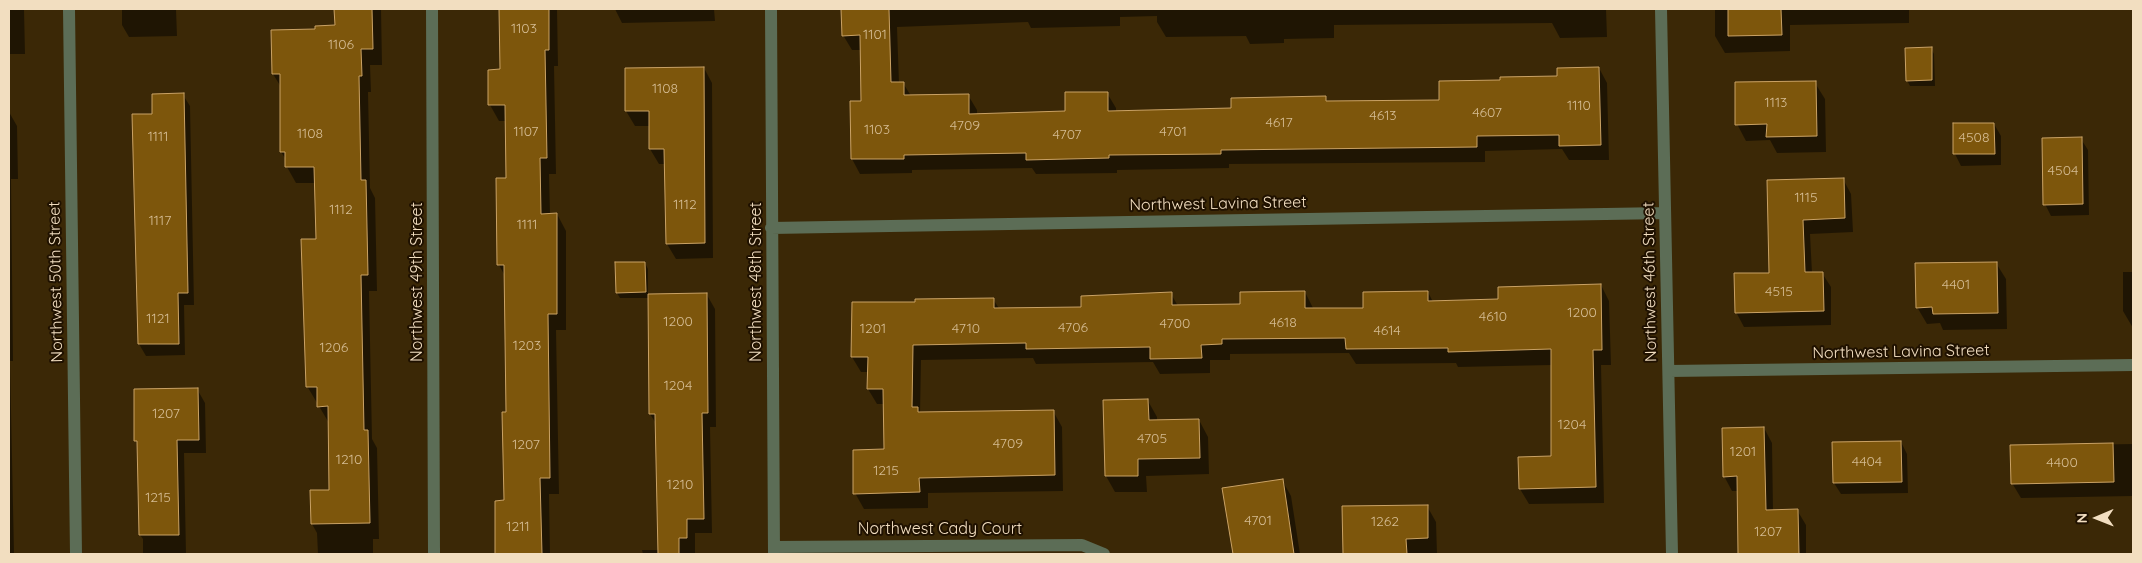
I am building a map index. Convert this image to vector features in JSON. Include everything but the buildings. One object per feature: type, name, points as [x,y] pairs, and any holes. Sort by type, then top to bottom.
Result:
[{"type":"street","name":"Northwest 50th Street","points":[[69,9],[76,554]]},
{"type":"street","name":"Northwest 49th Street","points":[[432,9],[434,554]]},
{"type":"street","name":"Northwest 48th Street","points":[[771,9],[774,550]]},
{"type":"street","name":"Northwest 46th Street","points":[[1662,9],[1672,554]]},
{"type":"street","name":"Northwest Lavina Street","points":[[772,228],[1665,213]]},
{"type":"street","name":"Northwest Lavina Street","points":[[1668,371],[2133,365]]},
{"type":"street","name":"Northwest Cady Court","points":[[774,550],[1082,544],[1104,554]]}]
